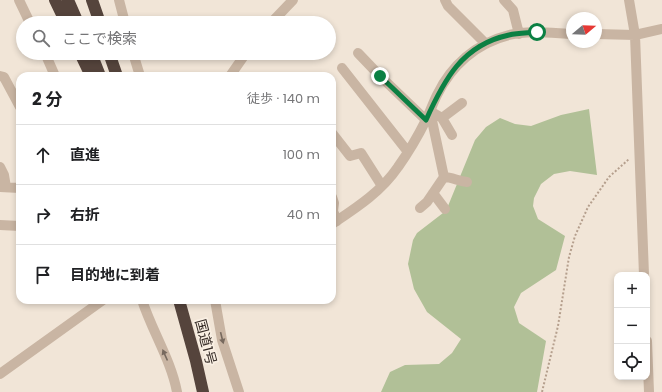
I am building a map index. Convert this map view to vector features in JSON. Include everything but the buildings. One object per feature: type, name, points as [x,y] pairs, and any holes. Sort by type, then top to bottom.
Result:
[{"type":"highway","points":[[55,0],[63,16]]},
{"type":"highway","points":[[68,0],[75,16]]},
{"type":"highway","points":[[92,0],[98,16]]},
{"type":"highway","points":[[83,60],[89,72]]},
{"type":"highway","points":[[94,60],[98,72]]},
{"type":"highway","points":[[111,60],[116,72]]},
{"type":"highway","name":"国道1号","points":[[180,304],[203,392]]},
{"type":"street","points":[[19,0],[27,16]]},
{"type":"street","points":[[120,0],[123,16]]},
{"type":"street","points":[[278,16],[293,0]]},
{"type":"street","points":[[445,0],[448,6],[486,44]]},
{"type":"street","points":[[504,0],[513,10],[519,34]]},
{"type":"street","points":[[629,0],[635,35],[644,272]]},
{"type":"street","points":[[602,34],[635,35],[662,29]]},
{"type":"street","points":[[336,222],[365,202],[382,186],[397,168],[408,152],[446,80],[466,56],[486,44],[508,35],[537,32],[566,34]]},
{"type":"street","points":[[358,53],[380,76],[428,115],[442,118],[452,135]]},
{"type":"street","points":[[48,60],[53,72]]},
{"type":"street","points":[[135,60],[139,72]]},
{"type":"street","points":[[233,72],[241,60]]},
{"type":"street","points":[[342,68],[408,152]]},
{"type":"street","points":[[0,76],[4,76],[16,99]]},
{"type":"street","points":[[442,118],[462,103]]},
{"type":"street","points":[[420,208],[427,202],[444,177],[428,115]]},
{"type":"street","points":[[336,138],[350,156],[361,153],[382,186]]},
{"type":"street","points":[[0,167],[4,175],[3,187],[16,188]]},
{"type":"street","points":[[444,177],[451,177],[457,181],[467,182]]},
{"type":"street","points":[[433,193],[445,209]]},
{"type":"street","points":[[0,225],[16,226]]},
{"type":"street","points":[[0,374],[97,304]]},
{"type":"street","points":[[143,304],[150,324],[170,367],[177,392]]},
{"type":"street","points":[[216,304],[222,340],[239,392]]},
{"type":"street","points":[[647,344],[648,392]]},
{"type":"path","points":[[542,392],[558,326],[569,257],[574,236],[588,206],[609,177],[626,161],[640,155]]},
{"type":"green space","points":[[589,109],[597,175],[570,171],[554,174],[541,184],[534,198],[533,206],[538,219],[565,236],[556,270],[521,293],[514,307],[519,323],[546,341],[537,392],[381,392],[390,372],[405,365],[439,364],[452,353],[461,339],[427,312],[414,289],[408,264],[413,240],[417,233],[443,213],[448,206],[475,140],[486,127],[500,118],[515,124],[531,126],[561,115]]},
{"type":"route","points":[[380,76],[426,120],[436,96],[446,80],[466,56],[486,44],[508,35],[537,32]]}]
